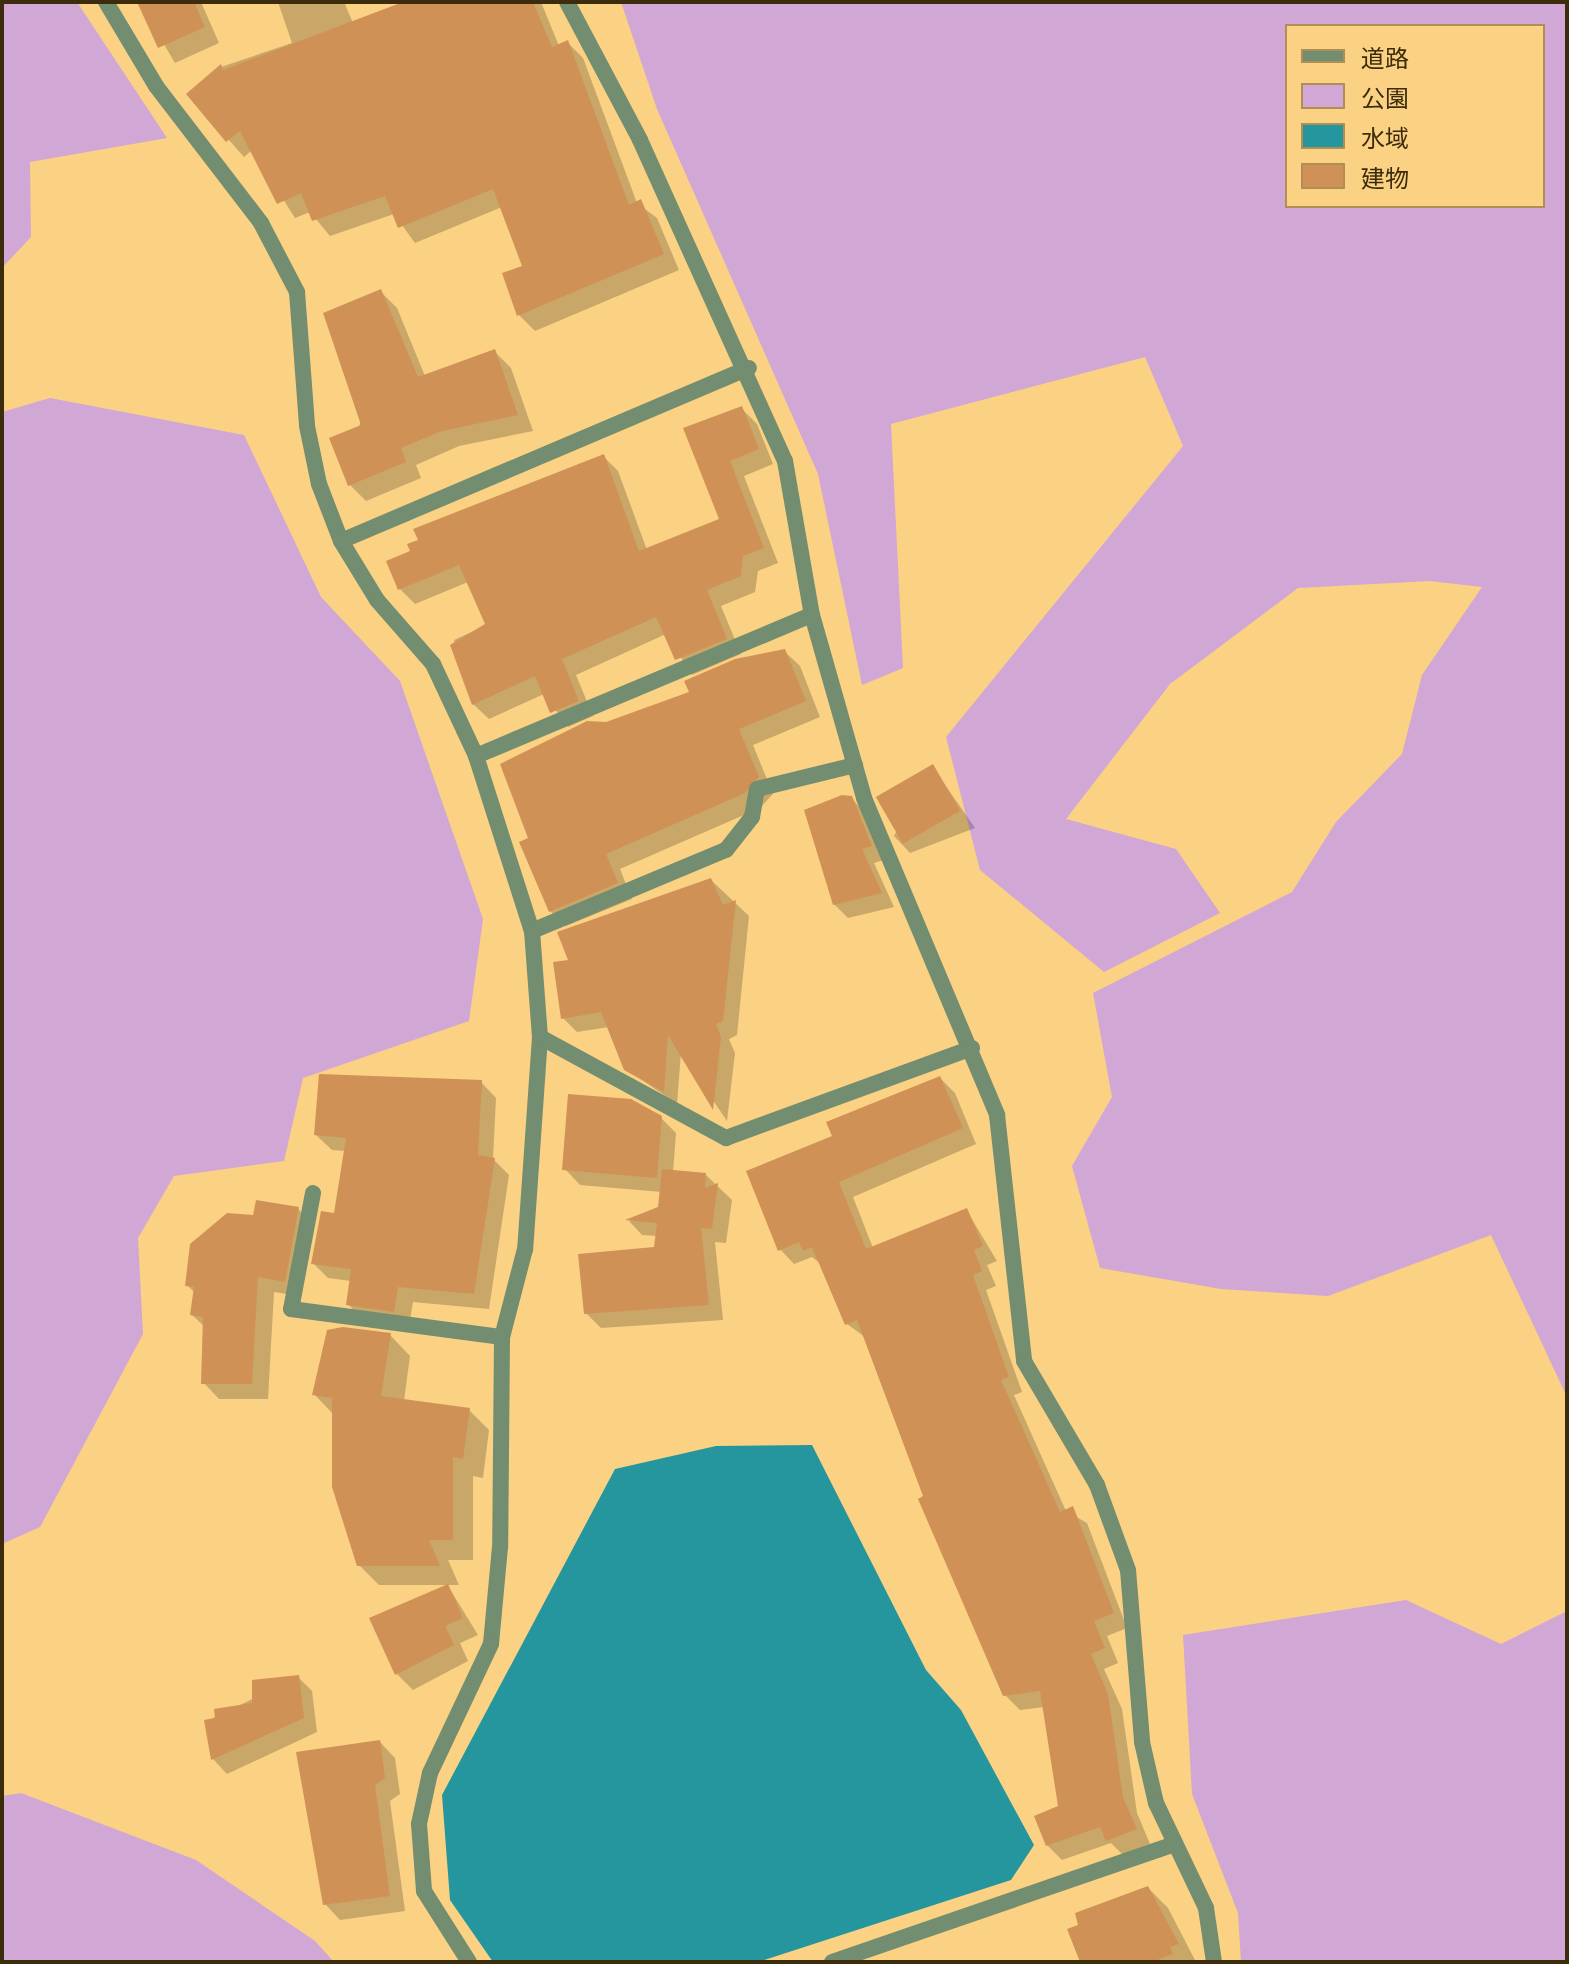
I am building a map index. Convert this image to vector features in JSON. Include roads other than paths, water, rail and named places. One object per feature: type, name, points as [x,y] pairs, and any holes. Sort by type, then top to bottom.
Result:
[{"type":"street","points":[[106,2],[156,86],[261,223],[297,292],[307,426],[341,541],[377,600],[433,664],[476,756],[532,931],[540,1037],[525,1249],[502,1337],[500,1547],[491,1644],[430,1773],[419,1824],[424,1891],[469,1962]]},
{"type":"street","points":[[567,2],[749,368],[785,461],[812,615],[855,765],[997,1115],[1024,1361],[1097,1485],[1128,1570],[1142,1742],[1174,1844],[1206,1908],[1214,1962]]},
{"type":"street","points":[[341,541],[749,368]]},
{"type":"street","points":[[476,756],[812,615]]},
{"type":"street","points":[[532,931],[726,850],[752,817],[757,789],[855,765]]},
{"type":"street","points":[[540,1037],[726,1138],[972,1048]]},
{"type":"street","points":[[313,1193],[291,1309],[502,1337]]},
{"type":"street","points":[[832,1962],[1174,1844]]},
{"type":"water","points":[[812,1445],[926,1670],[961,1710],[1034,1845],[1011,1880],[758,1962],[493,1962],[450,1900],[442,1795],[615,1469],[716,1446]]}]
